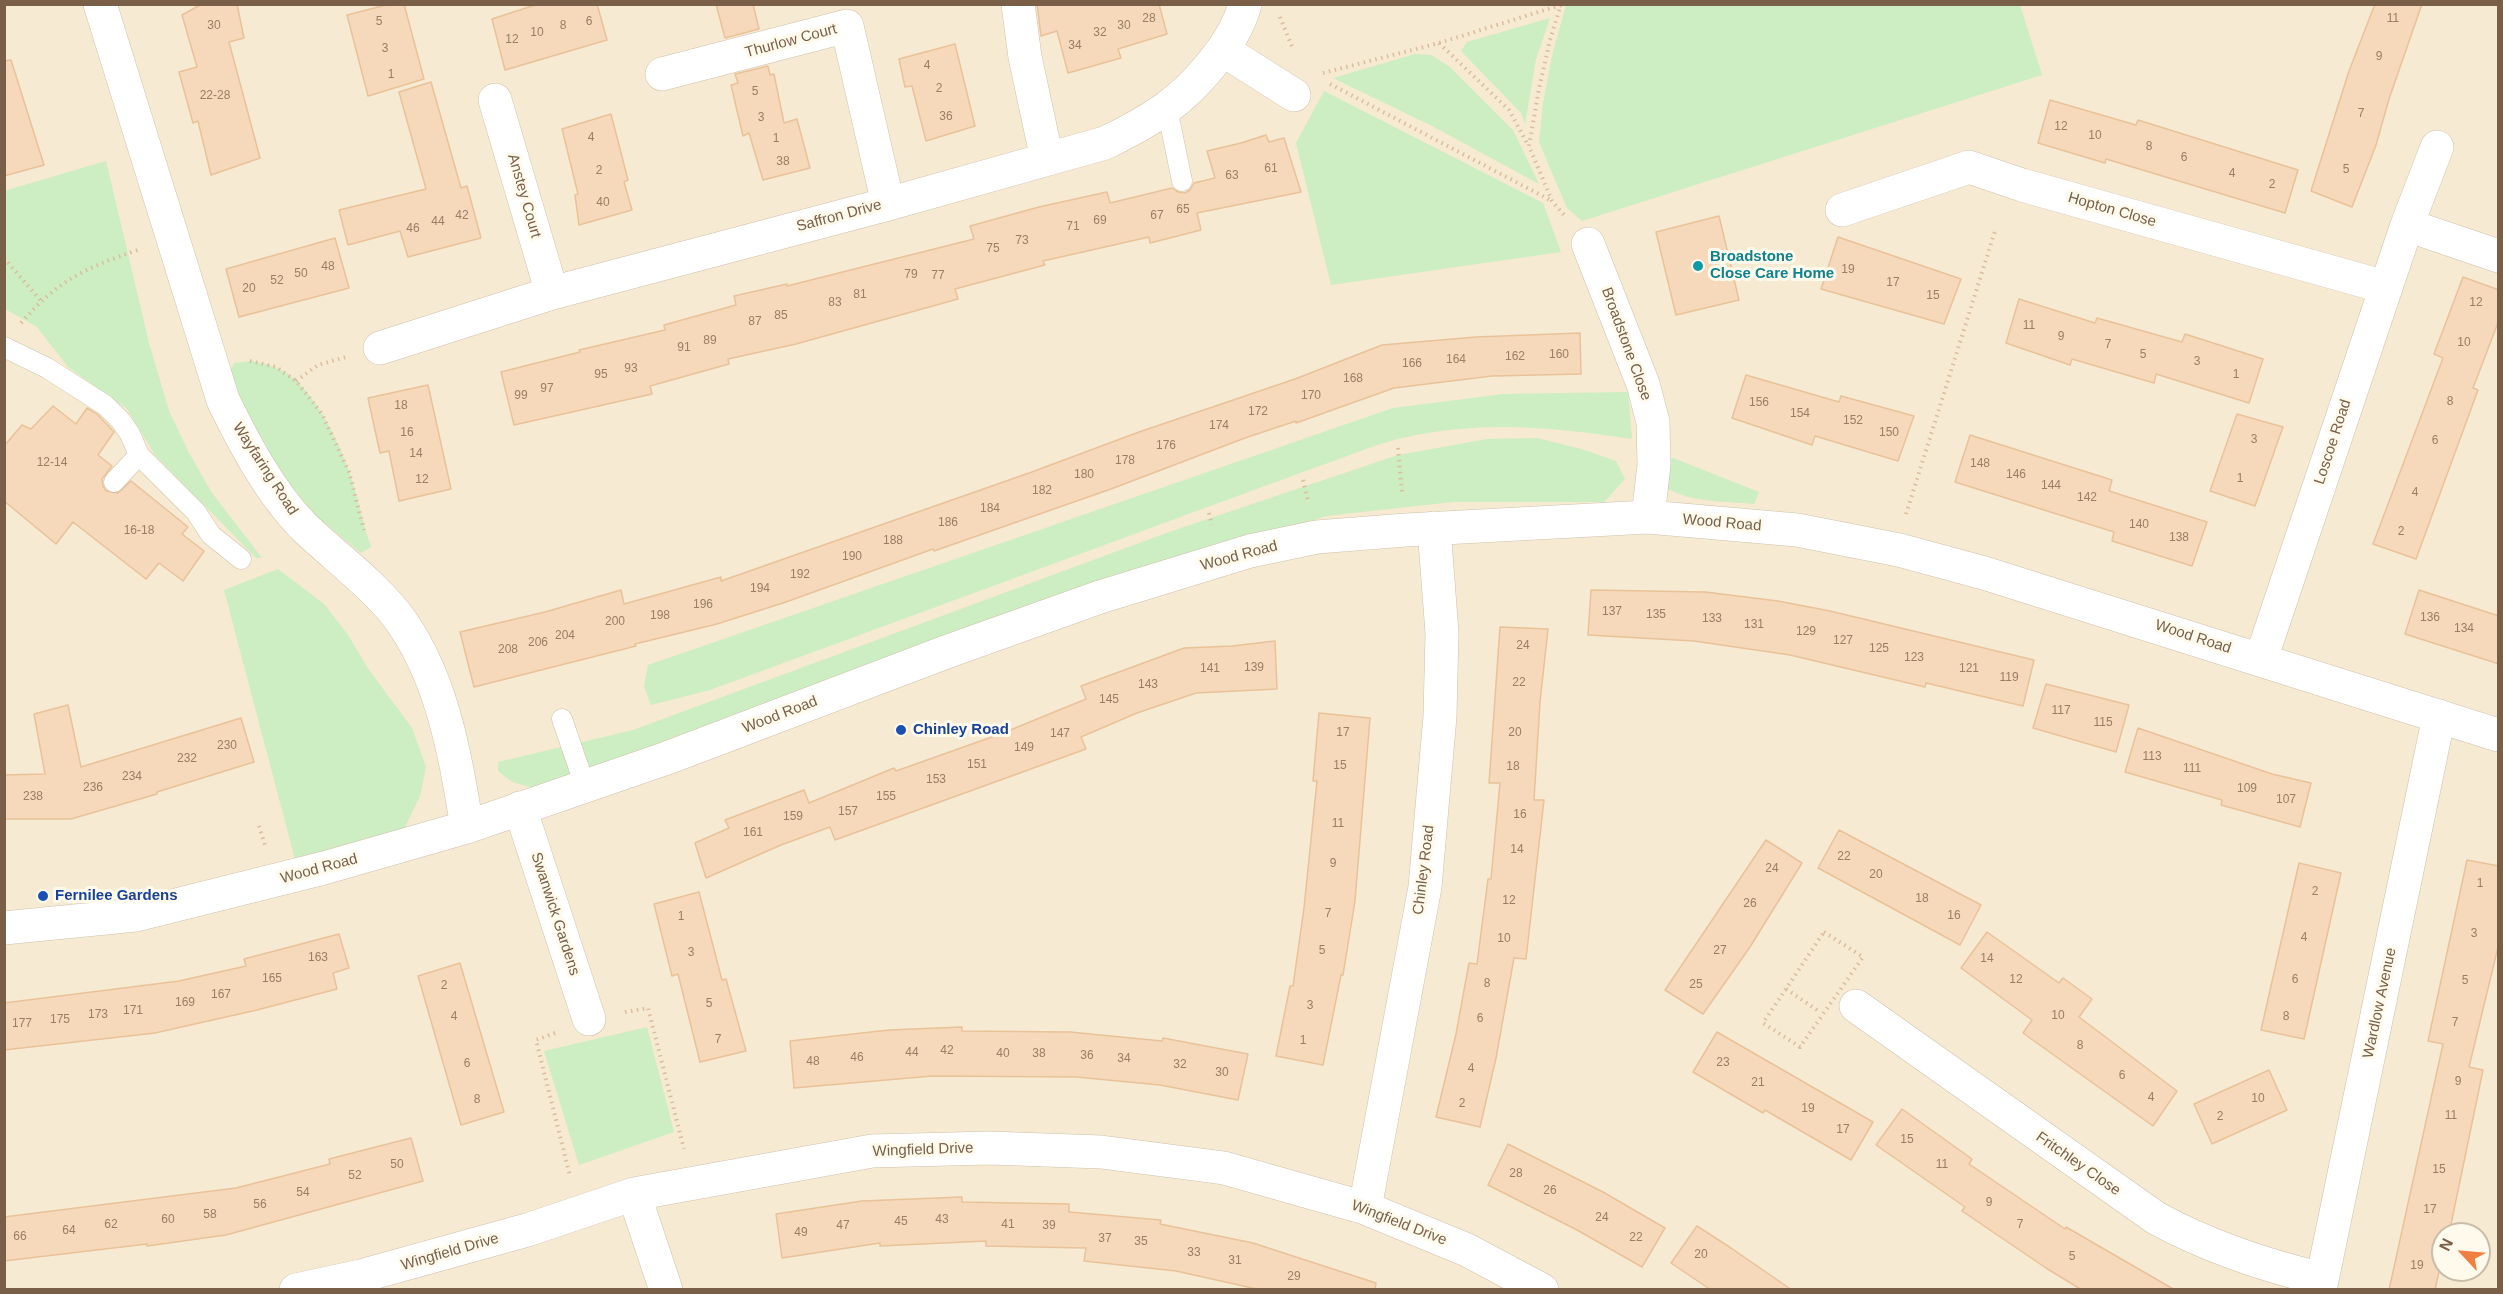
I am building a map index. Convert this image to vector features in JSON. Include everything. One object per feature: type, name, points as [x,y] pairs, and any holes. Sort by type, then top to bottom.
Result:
[{"type":"street","name":"Wayfaring Road","points":[[100,4],[223,399],[241,438],[273,487],[301,523],[396,614],[423,658],[432,680],[456,766],[467,827]]},
{"type":"street","points":[[1018,4],[1025,57],[1047,159]]},
{"type":"street","name":"Saffron Drive","points":[[380,348],[552,293],[888,204],[1105,143],[1167,108],[1197,79],[1223,50],[1242,15],[1245,4]]},
{"type":"street","name":"Thurlow Court","points":[[662,74],[847,26],[888,204]]},
{"type":"street","points":[[1223,50],[1309,83]]},
{"type":"street","name":"Anstey Court","points":[[495,100],[552,293]]},
{"type":"street","name":"Loscoe Road","points":[[2261,659],[2385,286],[2437,147]]},
{"type":"street","name":"Hopton Close","points":[[1842,210],[1968,167],[2022,185],[2385,286]]},
{"type":"street","points":[[2407,225],[2499,256]]},
{"type":"street","name":"Broadstone Close","points":[[1588,244],[1643,384],[1653,422],[1654,465],[1648,517]]},
{"type":"street","name":"Wood Road","points":[[4,928],[136,915],[324,868],[467,827],[585,786],[1111,593],[1250,551],[1305,539],[1420,529],[1648,517],[1797,530],[1899,550],[2057,595],[2499,735]]},
{"type":"street","name":"Chinley Road","points":[[1365,1208],[1425,887],[1440,716],[1442,633],[1420,529]]},
{"type":"street","name":"Wardlow Avenue","points":[[2321,1285],[2439,716]]},
{"type":"street","name":"Swanwick Gardens","points":[[520,808],[589,1019]]},
{"type":"street","name":"Fritchley Close","points":[[1856,1006],[2156,1218],[2192,1238],[2321,1285]]},
{"type":"street","name":"Wingfield Drive","points":[[296,1290],[362,1276],[527,1230],[634,1194],[872,1151],[990,1148],[1101,1152],[1224,1168],[1365,1208],[1467,1250],[1542,1290]]},
{"type":"street","points":[[634,1194],[666,1290]]},
{"type":"lane","points":[[1167,108],[1182,181]]},
{"type":"lane","points":[[4,347],[47,368],[105,405],[126,427],[139,455],[179,493],[202,534],[211,535],[241,559]]},
{"type":"lane","points":[[114,482],[139,455]]},
{"type":"lane","points":[[562,719],[585,786]]},
{"type":"path","points":[[1309,83],[1561,5]]},
{"type":"path","points":[[1529,146],[1545,60],[1561,5]]},
{"type":"path","points":[[1280,15],[1297,58]]},
{"type":"path","points":[[1439,43],[1509,110],[1529,146],[1552,201],[1588,244]]},
{"type":"path","points":[[1309,83],[1552,201]]},
{"type":"path","points":[[1905,517],[1995,231]]},
{"type":"path","points":[[18,326],[51,291],[80,273],[172,239]]},
{"type":"path","points":[[4,258],[41,301]]},
{"type":"path","points":[[296,381],[318,365],[380,348]]},
{"type":"path","points":[[1398,448],[1420,529]]},
{"type":"path","points":[[1824,932],[1863,957],[1824,1014],[1800,1047],[1763,1023],[1824,932]]},
{"type":"path","points":[[1786,989],[1824,1014]]},
{"type":"path","points":[[579,1212],[536,1040],[589,1019],[648,1008],[693,1185]]},
{"type":"shaded area","points":[[5,5],[2498,5],[2498,1289],[5,1290]]},
{"type":"green space","points":[[1566,5],[2020,5],[2042,75],[1582,221],[1567,208],[1539,142],[1543,103],[1552,56]]},
{"type":"green space","points":[[1550,18],[1536,59],[1525,124],[1521,113],[1461,51],[1467,42]]},
{"type":"green space","points":[[1415,54],[1431,55],[1450,67],[1513,130],[1539,184],[1434,127],[1333,78]]},
{"type":"green space","points":[[1324,91],[1543,203],[1561,252],[1331,285],[1296,143]]},
{"type":"green space","points":[[106,161],[149,343],[169,411],[212,493],[262,558],[256,558],[155,455],[127,409],[68,367],[37,327],[5,309],[4,191]]},
{"type":"green space","points":[[252,361],[272,366],[288,374],[300,384],[321,412],[349,471],[371,547],[361,553],[316,516],[276,473],[227,377],[234,363]]},
{"type":"green space","points":[[1628,392],[1632,439],[1573,431],[1517,427],[1461,429],[1402,438],[1356,452],[710,690],[651,705],[644,686],[648,665],[1393,408],[1503,394]]},
{"type":"green space","points":[[1537,438],[1585,450],[1616,461],[1625,479],[1604,502],[1453,502],[1326,516],[537,789],[512,782],[498,771],[498,762],[633,730],[1169,532],[1398,455],[1487,439]]},
{"type":"green space","points":[[1665,458],[1673,458],[1759,492],[1754,504],[1706,500],[1672,491],[1662,485]]},
{"type":"green space","points":[[278,569],[324,604],[348,635],[369,670],[412,728],[426,767],[420,796],[405,827],[372,842],[297,867],[224,590]]},
{"type":"green space","points":[[647,1027],[674,1132],[579,1165],[544,1051]]},
{"type":"building","points":[[202,4],[237,4],[244,38],[229,42],[260,158],[211,175],[198,121],[193,123],[179,72],[197,67],[182,15]]},
{"type":"building","points":[[390,4],[404,4],[424,79],[368,96],[347,15]]},
{"type":"building","points":[[538,4],[597,4],[607,40],[505,70],[492,19]]},
{"type":"building","points":[[716,4],[753,4],[759,29],[725,38]]},
{"type":"building","points":[[1037,4],[1159,4],[1167,34],[1118,49],[1121,58],[1068,73],[1057,31],[1041,36]]},
{"type":"building","points":[[2375,4],[2422,4],[2389,99],[2376,145],[2352,207],[2311,191],[2349,71]]},
{"type":"building","points":[[955,44],[975,126],[926,141],[912,86],[905,87],[899,59]]},
{"type":"building","points":[[11,60],[44,165],[4,176],[4,61]]},
{"type":"building","points":[[768,66],[770,75],[774,74],[784,123],[797,119],[810,168],[763,180],[749,133],[743,136],[731,85],[738,83],[735,74]]},
{"type":"building","points":[[431,82],[461,188],[467,186],[481,238],[408,257],[400,231],[348,245],[339,210],[426,189],[399,92]]},
{"type":"building","points":[[2050,100],[2136,125],[2138,120],[2298,170],[2285,213],[2106,159],[2105,163],[2038,143]]},
{"type":"building","points":[[611,114],[628,180],[624,182],[632,210],[579,225],[575,195],[578,194],[562,129]]},
{"type":"building","points":[[1266,135],[1269,142],[1284,138],[1301,192],[1197,213],[1201,230],[1150,243],[1149,237],[1043,261],[1045,265],[955,289],[958,299],[796,344],[728,359],[729,364],[650,386],[652,394],[514,425],[501,372],[580,352],[579,350],[665,330],[664,325],[736,305],[734,296],[787,284],[787,286],[974,239],[970,226],[1039,207],[1107,192],[1110,203],[1172,188],[1185,193],[1194,183],[1215,178],[1207,151]]},
{"type":"building","name":"Broadstone Close Care Home","points":[[1719,216],[1739,300],[1676,315],[1656,232]]},
{"type":"building","points":[[1838,237],[1961,279],[1944,324],[1821,289]]},
{"type":"building","points":[[335,238],[349,288],[239,317],[226,269]]},
{"type":"building","points":[[2463,277],[2499,290],[2499,320],[2473,388],[2478,390],[2416,559],[2373,544],[2443,358],[2434,354]]},
{"type":"building","points":[[2019,299],[2095,323],[2097,318],[2182,342],[2185,334],[2263,359],[2249,403],[2156,374],[2154,383],[2072,359],[2070,365],[2006,343]]},
{"type":"building","points":[[1580,333],[1581,374],[1492,376],[1394,388],[1296,423],[1296,421],[1245,438],[1111,489],[786,602],[717,624],[474,687],[460,632],[545,612],[621,590],[624,604],[721,577],[721,581],[1295,379],[1382,345],[1476,337]]},
{"type":"building","points":[[1746,375],[1839,402],[1841,396],[1914,416],[1898,461],[1815,436],[1812,445],[1732,418]]},
{"type":"building","points":[[428,385],[451,489],[399,501],[389,451],[380,453],[368,398]]},
{"type":"building","points":[[53,406],[76,424],[87,408],[97,414],[114,432],[98,455],[112,466],[102,479],[106,491],[118,493],[131,481],[188,527],[182,534],[204,551],[183,581],[159,563],[146,579],[73,522],[56,544],[4,501],[4,446],[22,425],[31,429]]},
{"type":"building","points":[[2237,414],[2283,427],[2255,506],[2210,491]]},
{"type":"building","points":[[1970,435],[2112,480],[2109,491],[2207,522],[2192,566],[2112,541],[2114,532],[1955,482]]},
{"type":"building","points":[[1591,590],[1705,592],[1778,601],[1830,611],[2034,660],[2023,706],[1926,683],[1925,687],[1790,655],[1694,641],[1588,635]]},
{"type":"building","points":[[2419,590],[2499,616],[2499,664],[2405,634]]},
{"type":"building","points":[[1500,627],[1548,629],[1540,702],[1534,800],[1544,800],[1526,959],[1514,958],[1496,1058],[1480,1127],[1436,1117],[1456,1034],[1469,963],[1477,964],[1488,879],[1491,879],[1500,783],[1489,783]]},
{"type":"building","points":[[1275,641],[1277,689],[1196,693],[1137,713],[1081,737],[1086,749],[835,840],[830,827],[781,845],[706,878],[695,843],[729,828],[725,820],[804,790],[809,803],[894,768],[896,771],[1003,733],[1086,699],[1081,686],[1184,648]]},
{"type":"building","points":[[2046,684],[2129,705],[2116,752],[2033,728]]},
{"type":"building","points":[[68,705],[81,767],[241,718],[254,762],[71,819],[4,819],[4,775],[45,774],[34,714]]},
{"type":"building","points":[[1319,713],[1370,718],[1355,901],[1343,975],[1341,975],[1323,1065],[1276,1056],[1290,986],[1293,986],[1304,908],[1317,781],[1313,781]]},
{"type":"building","points":[[2138,728],[2272,774],[2311,783],[2300,827],[2221,805],[2222,800],[2125,772]]},
{"type":"building","points":[[1839,830],[1981,905],[1960,945],[1818,868]]},
{"type":"building","points":[[1766,840],[1802,863],[1750,947],[1703,1014],[1665,990]]},
{"type":"building","points":[[2467,860],[2499,866],[2499,943],[2469,1067],[2483,1070],[2451,1222],[2431,1222],[2431,1282],[2437,1282],[2435,1290],[2389,1290],[2443,1044],[2428,1041]]},
{"type":"building","points":[[2299,863],[2341,873],[2304,1039],[2261,1030]]},
{"type":"building","points":[[699,892],[722,980],[726,979],[746,1051],[700,1062],[678,974],[672,976],[654,904]]},
{"type":"building","points":[[1987,932],[2059,983],[2063,978],[2092,999],[2079,1017],[2177,1091],[2153,1126],[2023,1033],[2032,1020],[1961,968]]},
{"type":"building","points":[[339,934],[349,968],[333,973],[337,989],[155,1033],[4,1050],[4,1003],[179,981],[246,966],[244,959]]},
{"type":"building","points":[[460,963],[504,1112],[461,1125],[418,976]]},
{"type":"building","points":[[962,1027],[962,1031],[1070,1032],[1162,1041],[1163,1038],[1248,1054],[1238,1100],[1160,1085],[1076,1077],[932,1076],[794,1088],[790,1041],[889,1030]]},
{"type":"building","points":[[1717,1032],[1873,1122],[1851,1160],[1765,1110],[1763,1113],[1693,1072]]},
{"type":"building","points":[[2269,1070],[2287,1110],[2212,1144],[2194,1104]]},
{"type":"building","points":[[1902,1109],[1972,1159],[1969,1164],[2065,1229],[2066,1227],[2175,1290],[2082,1290],[2046,1268],[1962,1211],[1965,1207],[1876,1145]]},
{"type":"building","points":[[411,1138],[423,1181],[226,1235],[4,1261],[4,1217],[236,1188],[330,1164],[329,1159]]},
{"type":"building","points":[[1508,1144],[1603,1192],[1665,1228],[1642,1267],[1577,1230],[1488,1185]]},
{"type":"building","points":[[962,1197],[962,1202],[1069,1204],[1069,1212],[1161,1220],[1160,1224],[1253,1243],[1376,1283],[1375,1290],[1261,1290],[1176,1271],[1084,1261],[1086,1248],[986,1246],[986,1241],[880,1246],[880,1243],[782,1258],[776,1214],[862,1201]]},
{"type":"building","points":[[1697,1226],[1792,1290],[1711,1290],[1671,1263]]},
{"type":"place","name":"Broadstone Close Care Home","points":[[1698,266]]},
{"type":"place","name":"Chinley Road","points":[[901,730]]},
{"type":"place","name":"Fernilee Gardens","points":[[43,896]]}]
